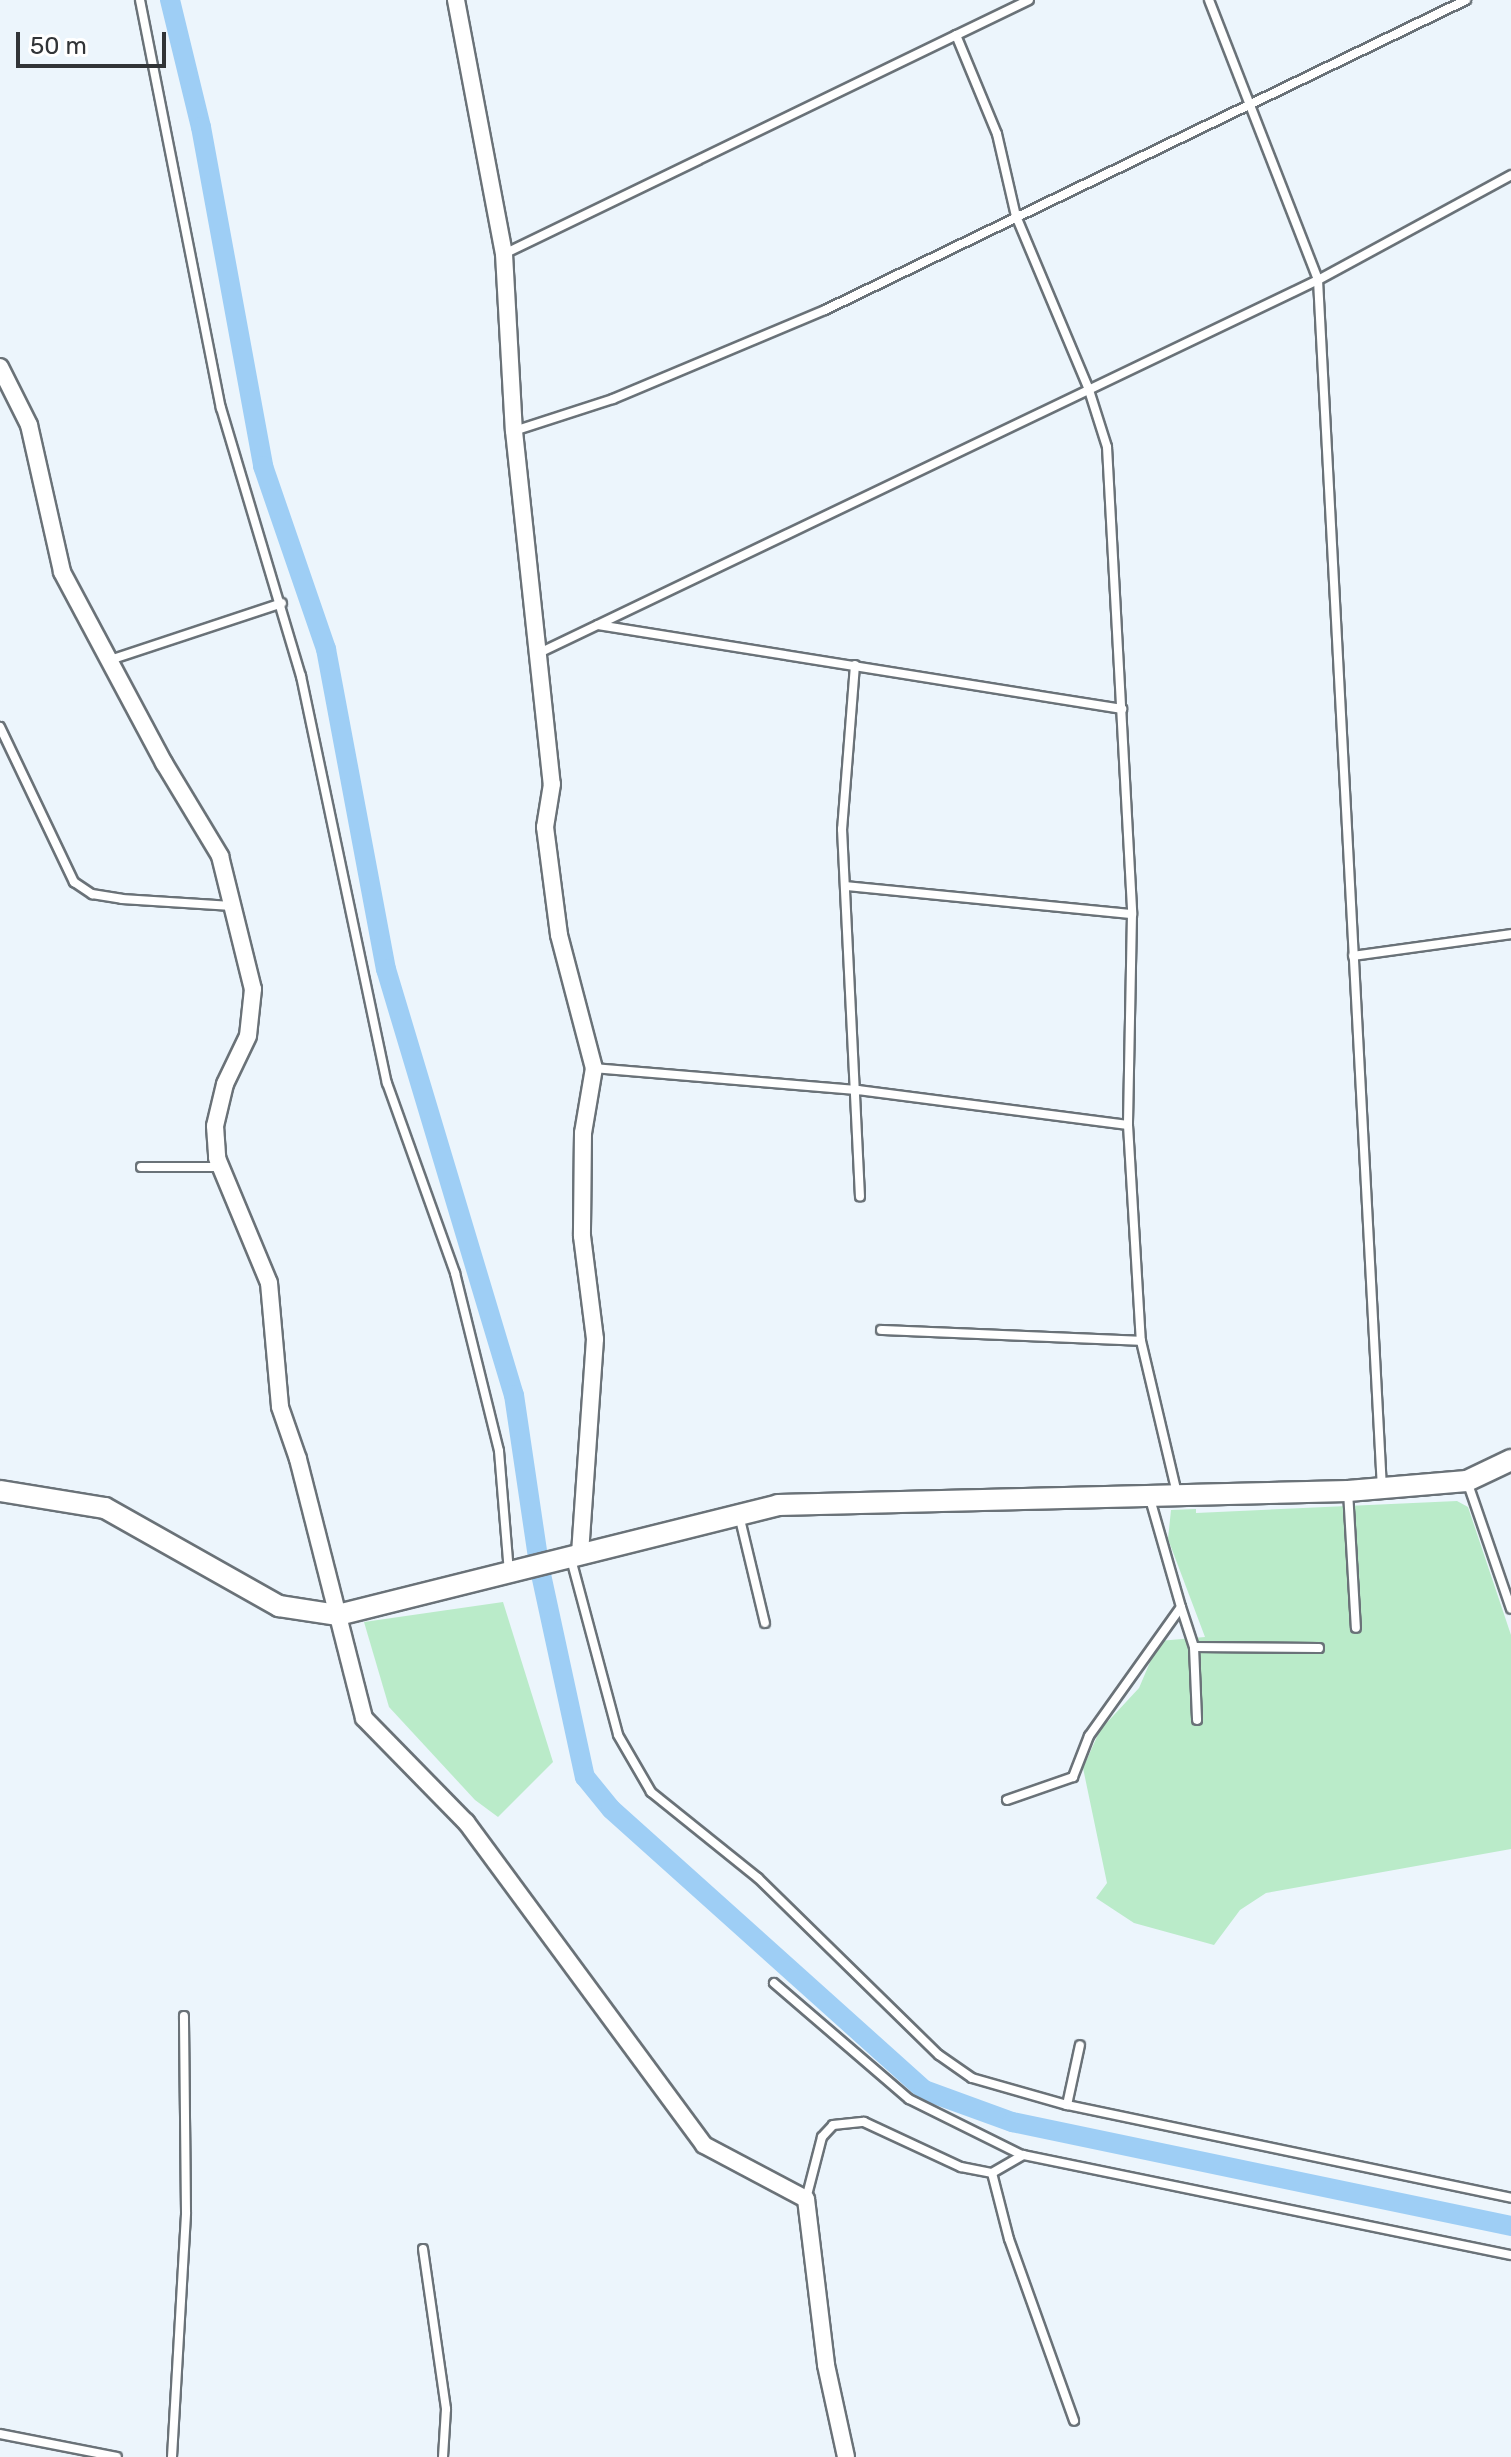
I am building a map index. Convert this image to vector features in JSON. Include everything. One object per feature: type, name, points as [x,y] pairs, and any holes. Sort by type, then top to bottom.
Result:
[{"type":"street","points":[[456,0],[504,254],[514,431],[552,784],[545,827],[559,935],[594,1068],[583,1133],[582,1236],[595,1339],[575,1554]]},
{"type":"street","points":[[0,367],[29,425],[62,572],[220,856],[253,989],[248,1036],[225,1084],[215,1126],[220,1167],[269,1283],[273,1373],[364,1718],[466,1822],[704,2145],[806,2199],[826,2365],[846,2457]]},
{"type":"street","points":[[0,1491],[105,1508],[279,1606],[338,1615],[778,1505],[1348,1491],[1467,1481],[1511,1460]]},
{"type":"lane","points":[[140,0],[221,408],[282,603],[345,899],[358,933],[363,983],[387,1083],[455,1273],[499,1451],[509,1572]]},
{"type":"lane","points":[[504,254],[1029,0]]},
{"type":"lane","points":[[1209,0],[1253,104],[1318,280],[1382,1488]]},
{"type":"lane","points":[[514,431],[613,399],[825,310],[1466,0]]},
{"type":"lane","points":[[956,35],[997,134],[1016,216],[1088,387],[1107,447],[1132,914],[1128,1125],[1141,1341],[1178,1497]]},
{"type":"lane","points":[[536,654],[1088,387],[1318,280],[1511,175]]},
{"type":"lane","points":[[110,660],[282,603]]},
{"type":"lane","points":[[597,624],[1122,709]]},
{"type":"lane","points":[[855,665],[842,829],[858,1090],[860,1197]]},
{"type":"lane","points":[[0,727],[61,863],[74,882],[92,894],[122,899],[232,906]]},
{"type":"lane","points":[[846,886],[1132,914]]},
{"type":"lane","points":[[1353,956],[1511,934]]},
{"type":"lane","points":[[594,1068],[858,1090],[1128,1125]]},
{"type":"lane","points":[[141,1167],[220,1167]]},
{"type":"lane","points":[[881,1330],[1141,1341]]},
{"type":"lane","points":[[1467,1481],[1511,1609]]},
{"type":"lane","points":[[1348,1491],[1356,1628]]},
{"type":"lane","points":[[1150,1498],[1194,1647],[1197,1720]]},
{"type":"lane","points":[[738,1514],[765,1623]]},
{"type":"lane","points":[[575,1554],[618,1735],[651,1792],[758,1878],[939,2055],[972,2078],[1067,2105],[1511,2198]]},
{"type":"lane","points":[[1007,1800],[1073,1777],[1089,1736],[1181,1607]]},
{"type":"lane","points":[[1194,1647],[1319,1648]]},
{"type":"lane","points":[[774,1983],[909,2099],[1023,2155],[1511,2255]]},
{"type":"lane","points":[[172,2457],[186,2212],[184,2016]]},
{"type":"lane","points":[[1067,2105],[1080,2045]]},
{"type":"lane","points":[[806,2199],[822,2137],[833,2125],[847,2121],[864,2122],[961,2167],[992,2173],[1023,2155]]},
{"type":"lane","points":[[992,2173],[1009,2239],[1074,2421]]},
{"type":"lane","points":[[423,2249],[446,2409],[443,2457]]},
{"type":"lane","points":[[0,2434],[117,2457]]},
{"type":"green space","points":[[1457,1501],[1468,1507],[1511,1635],[1511,1849],[1266,1893],[1240,1910],[1214,1945],[1134,1923],[1096,1898],[1107,1883],[1083,1768],[1100,1730],[1139,1688],[1159,1641],[1205,1637],[1168,1539],[1171,1510],[1196,1509],[1196,1513]]},
{"type":"green space","points":[[503,1602],[553,1762],[498,1817],[475,1800],[389,1707],[364,1622]]},
{"type":"waterway","points":[[170,0],[201,127],[263,466],[326,649],[386,969],[514,1395],[539,1565],[585,1777],[611,1809],[924,2090],[1012,2122],[1511,2226]]}]
